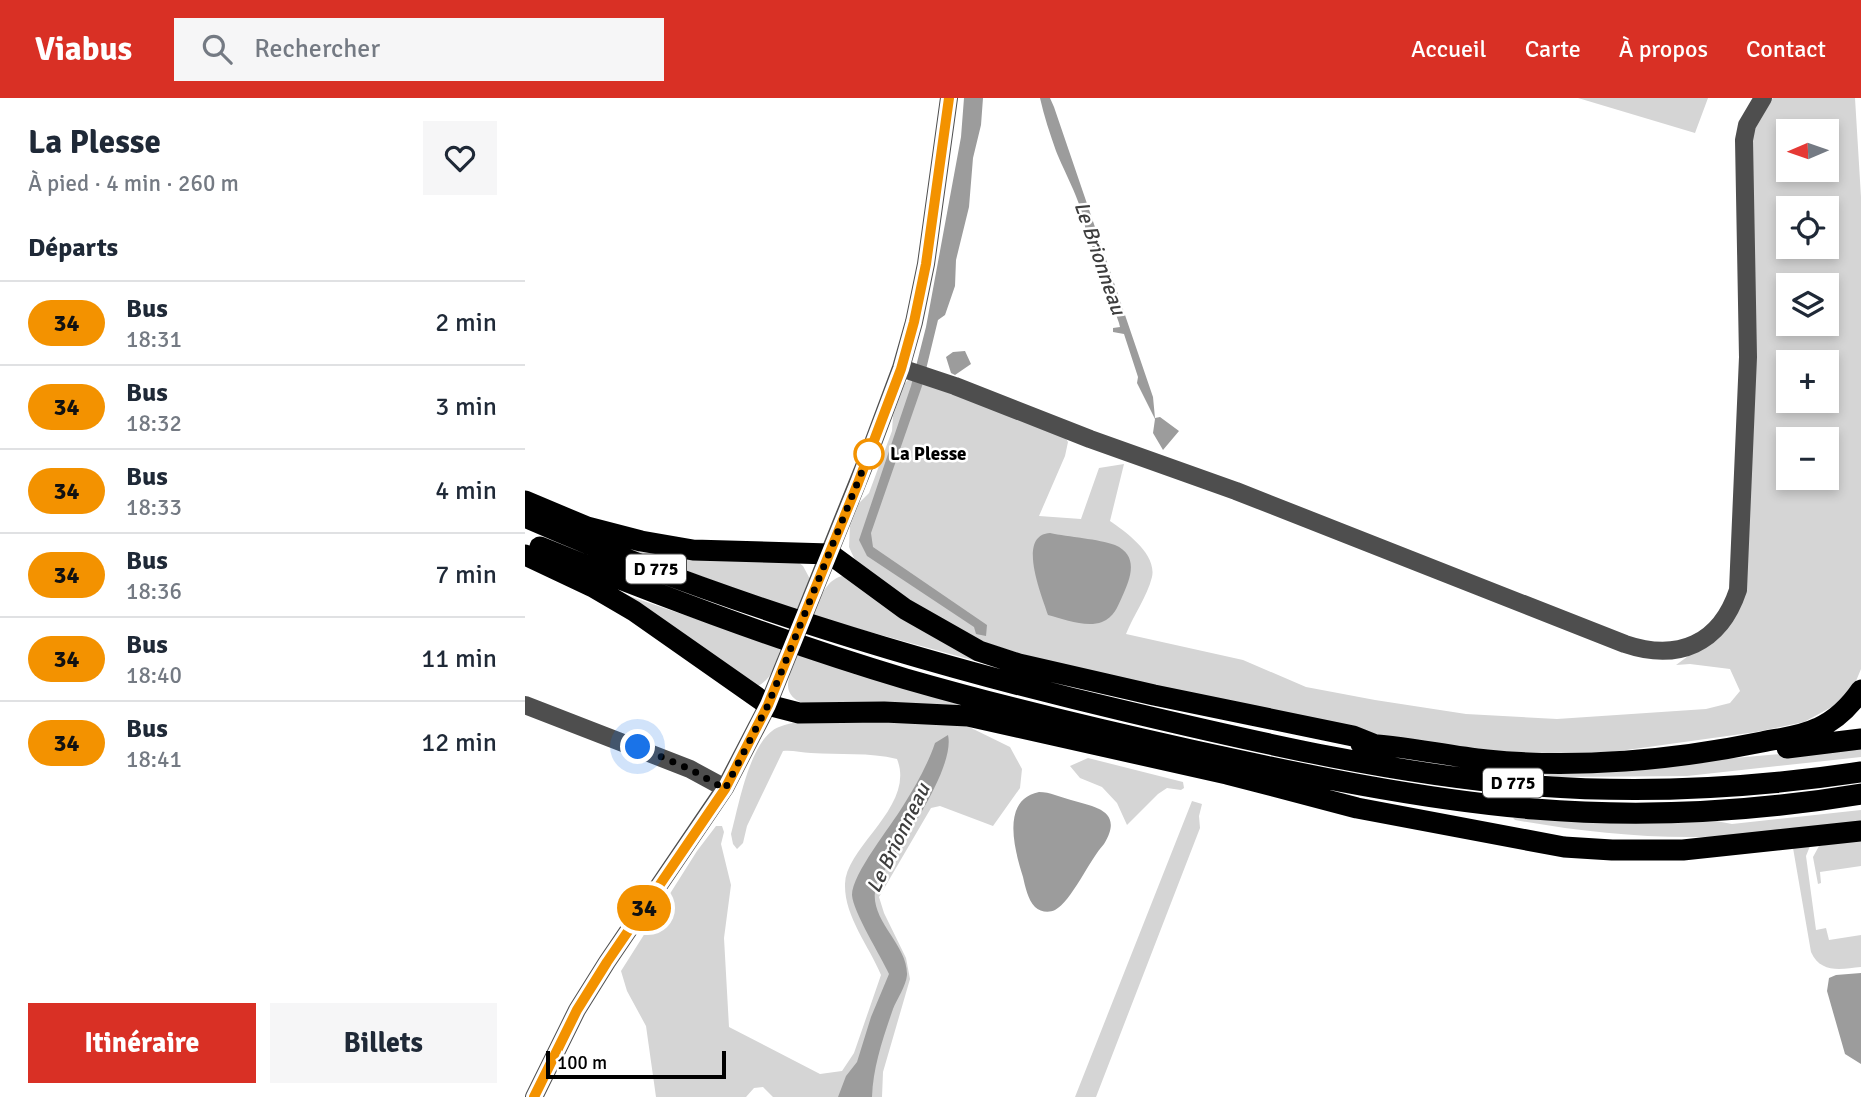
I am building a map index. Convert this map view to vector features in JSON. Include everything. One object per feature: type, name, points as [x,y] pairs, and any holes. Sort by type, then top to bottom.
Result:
[{"type":"highway","points":[[525,501],[587,527],[693,550],[830,554],[905,609],[979,651],[1019,664],[1353,736],[1373,744]]},
{"type":"highway","name":"D 775","points":[[525,517],[647,566],[788,617],[959,670],[1169,722],[1380,766],[1537,786],[1597,789],[1713,787],[1861,772]]},
{"type":"highway","name":"D 775","points":[[525,541],[639,587],[780,638],[906,678],[1008,707],[1140,739],[1376,788],[1476,803],[1597,812],[1714,811],[1767,807],[1861,794]]},
{"type":"highway","points":[[525,555],[593,587],[634,611],[768,705],[799,713],[884,712],[968,716],[1357,807],[1564,847],[1683,850],[1861,831]]},
{"type":"highway","points":[[1169,722],[1196,718],[1350,744],[1373,744],[1488,761],[1551,764],[1610,762],[1732,750],[1793,737],[1816,729],[1845,710],[1861,690]]},
{"type":"highway","points":[[1732,750],[1758,751],[1861,739]]},
{"type":"highway","points":[[1376,788],[1419,807],[1565,834],[1717,845]]},
{"type":"street","points":[[534,1097],[577,1010],[601,971],[725,789],[768,705],[830,554],[913,373],[914,322],[926,264],[949,98]]},
{"type":"street","points":[[913,373],[1327,525],[1625,644],[1658,652],[1676,651],[1715,631],[1732,608],[1738,590],[1748,357],[1744,140],[1747,125],[1763,98]]},
{"type":"street","points":[[525,705],[690,769],[725,789]]},
{"type":"shaded area","points":[[1578,98],[1708,98],[1695,133]]},
{"type":"shaded area","points":[[1773,98],[1855,98],[1861,197],[1861,669],[1841,702],[1804,722],[1756,732],[1612,752],[1486,751],[1397,739],[1061,666],[967,637],[864,570],[854,558],[849,547],[850,526],[859,503],[869,493],[892,431],[893,416],[904,384],[909,379],[1065,437],[1068,442],[1065,456],[1039,516],[1081,519],[1099,468],[1124,464],[1110,521],[1139,545],[1150,560],[1152,568],[1147,592],[1126,634],[1243,660],[1306,687],[1466,714],[1557,719],[1706,709],[1730,703],[1740,691],[1730,669],[1676,665],[1695,651],[1740,604],[1752,129],[1763,107]]},
{"type":"shaded area","points":[[620,546],[798,562],[810,579],[798,612]]},
{"type":"shaded area","points":[[842,576],[850,578],[1012,671],[812,616],[827,587]]},
{"type":"shaded area","points":[[623,594],[776,646],[780,650],[773,671],[758,686]]},
{"type":"shaded area","points":[[797,656],[971,708],[809,706],[799,702],[789,692],[789,679]]},
{"type":"shaded area","points":[[867,719],[963,724],[1010,747],[1022,769],[1020,788],[993,826],[940,806],[931,808],[879,897],[906,958],[910,979],[883,1072],[882,1097],[773,1097],[763,1087],[754,1088],[746,1097],[656,1097],[646,1026],[627,991],[621,971],[697,851],[716,826],[722,826],[724,832],[721,844],[731,885],[724,938],[729,1027],[820,1074],[842,1071],[854,1053],[881,975],[853,919],[845,884],[848,870],[856,855],[889,809],[897,793],[900,776],[897,759],[783,751],[747,826],[743,843],[737,849],[731,834],[753,758],[769,734],[779,727],[800,722]]},
{"type":"shaded area","points":[[1861,747],[1861,757],[1687,776],[1558,777],[1525,772],[1643,766]]},
{"type":"shaded area","points":[[1088,758],[1183,782],[1184,788],[1167,788],[1127,825],[1117,803],[1102,787],[1080,778],[1070,766]]},
{"type":"shaded area","points":[[1192,801],[1202,804],[1200,828],[1096,1097],[1075,1097]]},
{"type":"shaded area","points":[[1861,810],[1861,821],[1701,837],[1608,833],[1513,818],[1716,821],[1732,824]]},
{"type":"shaded area","points":[[1861,839],[1861,866],[1820,872],[1821,883],[1818,884],[1813,857],[1819,846]]},
{"type":"shaded area","points":[[1810,846],[1806,856],[1816,930],[1826,928],[1829,940],[1861,935],[1861,967],[1826,967],[1815,959],[1811,952],[1793,848]]},
{"type":"water","points":[[964,98],[983,98],[981,125],[973,158],[969,207],[956,260],[955,286],[945,315],[938,320],[922,386],[871,533],[873,547],[987,625],[986,636],[976,634],[974,627],[867,556],[859,540],[911,386],[926,327],[961,137]]},
{"type":"water","name":"Le Brionneau","points":[[1040,98],[1050,98],[1054,107],[1153,397],[1155,418],[1160,417],[1179,431],[1163,450],[1153,433],[1155,419],[1137,383],[1138,377],[1124,334],[1113,332],[1113,328],[1120,327],[1119,323],[1091,243],[1085,239],[1084,219],[1056,151]]},
{"type":"water","points":[[965,351],[971,364],[955,375],[951,373],[946,357],[953,352]]},
{"type":"water","points":[[1050,533],[1108,543],[1128,555],[1131,568],[1128,583],[1117,608],[1106,620],[1096,624],[1082,623],[1048,615],[1037,581],[1033,555],[1034,544],[1040,536]]},
{"type":"water","name":"Le Brionneau","points":[[948,735],[945,763],[938,781],[876,886],[877,910],[901,952],[907,975],[882,1042],[872,1097],[838,1097],[846,1076],[857,1062],[871,1017],[889,974],[857,912],[852,895],[854,886],[865,863],[917,783],[935,743]]},
{"type":"water","points":[[1039,792],[1098,808],[1109,817],[1111,824],[1104,844],[1074,890],[1061,905],[1050,912],[1039,910],[1030,901],[1014,841],[1013,828],[1019,805],[1027,797]]},
{"type":"water","points":[[1861,973],[1861,1064],[1845,1054],[1827,991],[1829,978]]},
{"type":"bus line","name":"34","points":[[534,1097],[577,1010],[725,789],[768,705],[901,369],[926,264],[949,98]]},
{"type":"place","name":"La Plesse","points":[[869,454]]},
{"type":"route","points":[[638,747],[690,769],[725,789],[768,705],[869,454]]}]
